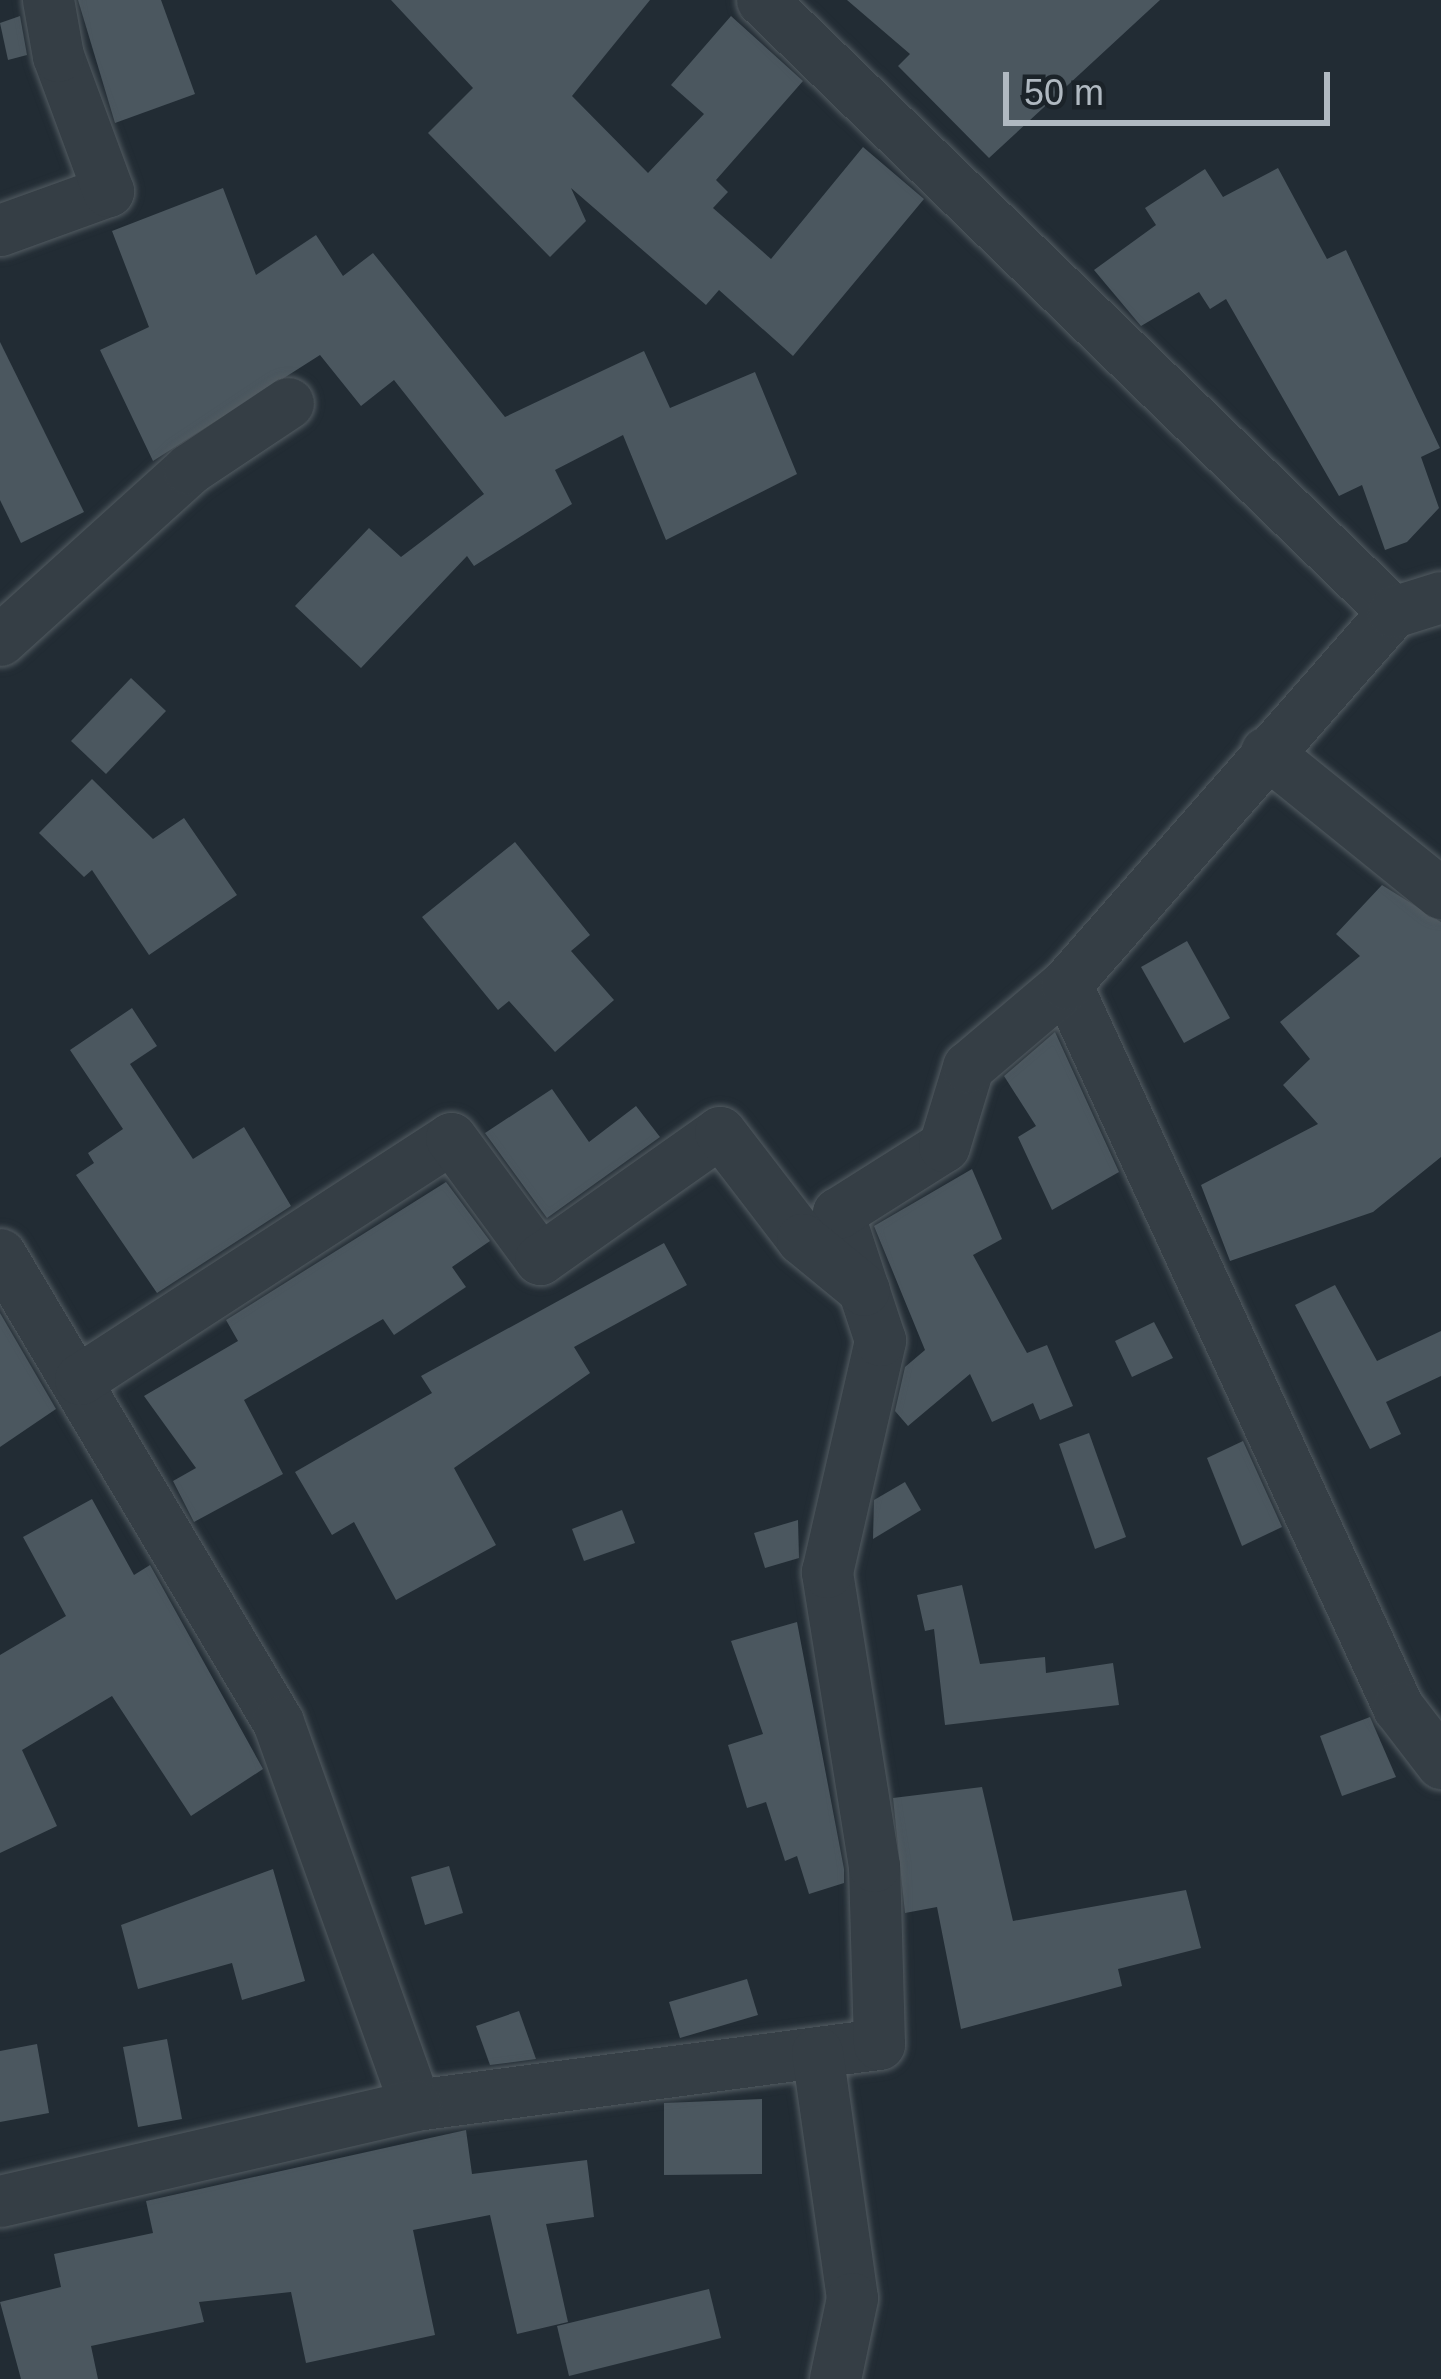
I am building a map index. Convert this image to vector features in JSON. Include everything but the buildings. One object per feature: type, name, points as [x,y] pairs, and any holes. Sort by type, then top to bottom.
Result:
[{"type":"street","points":[[0,230],[108,191],[58,56],[49,0]]},
{"type":"street","points":[[0,2201],[415,2105],[879,2044],[874,1867],[827,1572],[880,1340],[838,1213],[944,1146],[968,1067],[1066,984],[1267,752],[1417,604],[762,0]]},
{"type":"street","points":[[0,640],[189,470],[288,403]]},
{"type":"street","points":[[1267,752],[1441,893]]},
{"type":"street","points":[[1066,984],[1398,1707],[1441,1763]]},
{"type":"street","points":[[80,1379],[451,1138],[540,1259],[720,1132],[802,1240],[864,1290]]},
{"type":"street","points":[[6,1277],[80,1379],[278,1722],[415,2105]]},
{"type":"street","points":[[817,2052],[852,2298],[835,2379]]}]
